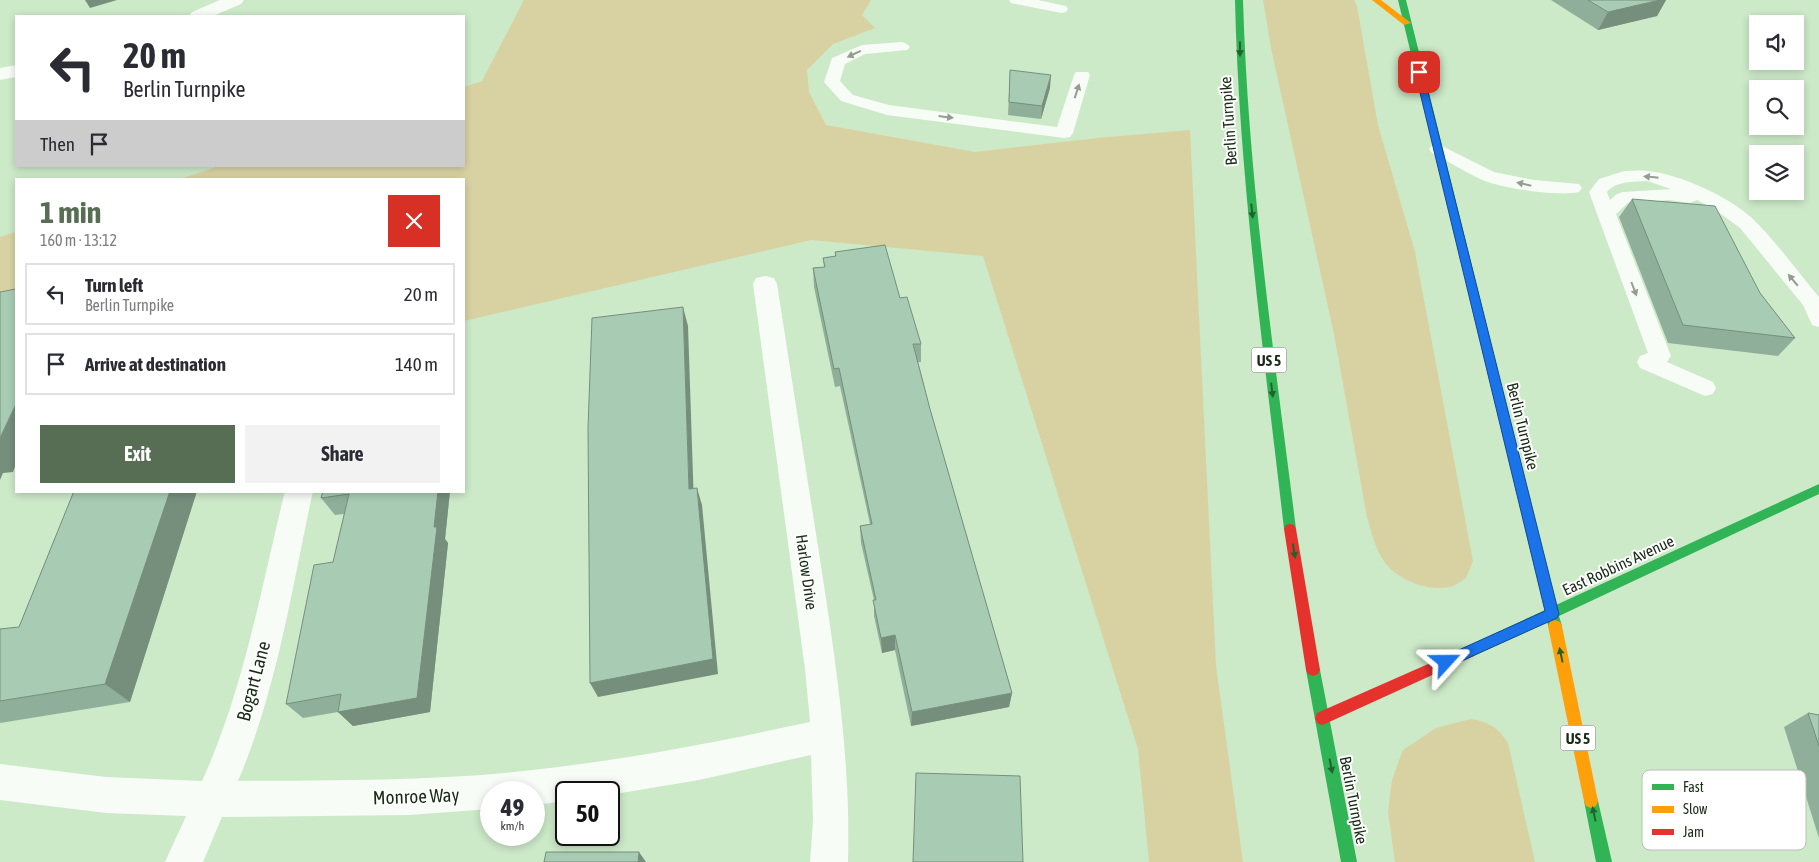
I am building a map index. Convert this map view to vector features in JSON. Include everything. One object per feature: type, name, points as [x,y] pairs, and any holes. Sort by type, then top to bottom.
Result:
[{"type":"main road","name":"Berlin Turnpike","points":[[1239,0],[1243,121],[1255,242],[1284,478],[1322,718],[1349,862]]},
{"type":"main road","points":[[1376,0],[1407,23]]},
{"type":"main road","name":"Berlin Turnpike","points":[[1402,0],[1552,614],[1604,862]]},
{"type":"main road","name":"East Robbins Avenue","points":[[1322,718],[1552,614],[1819,489]]},
{"type":"street","points":[[200,15],[235,0]]},
{"type":"street","points":[[0,74],[15,71]]},
{"type":"street","name":"Harlow Drive","points":[[765,284],[820,659],[828,734],[831,820],[829,862]]},
{"type":"street","name":"Bogart Lane","points":[[184,862],[235,746],[251,697],[299,493]]},
{"type":"street","name":"Monroe Way","points":[[0,782],[106,795],[212,799],[409,798],[514,790],[606,778],[699,763],[828,734]]},
{"type":"lane","points":[[1016,0],[1062,9]]},
{"type":"lane","points":[[902,48],[862,50],[838,62],[832,82],[847,98],[887,110],[1064,133],[1082,75]]},
{"type":"lane","points":[[1438,150],[1488,176],[1534,186],[1573,188]]},
{"type":"lane","points":[[1705,388],[1648,362],[1660,356],[1598,192],[1605,183],[1624,177],[1646,176],[1663,179],[1693,191],[1724,207],[1746,224],[1817,309]]},
{"type":"shaded area","points":[[524,0],[871,0],[862,15],[875,28],[833,44],[807,70],[809,92],[826,125],[975,152],[1190,130],[1216,666],[1243,862],[1149,862],[1138,749],[983,256],[811,240],[465,321],[465,178],[183,178],[216,167],[465,167],[465,87],[482,81]]},
{"type":"shaded area","points":[[1263,0],[1354,0],[1357,6],[1378,125],[1415,252],[1473,561],[1466,578],[1453,586],[1444,588],[1426,587],[1399,576],[1386,564],[1374,541],[1367,517],[1334,334],[1271,48]]},
{"type":"shaded area","points":[[15,232],[15,294],[0,298],[0,237]]},
{"type":"shaded area","points":[[1471,719],[1493,726],[1508,743],[1535,862],[1395,862],[1388,812],[1392,780],[1403,750],[1436,728]]},
{"type":"building","points":[[1588,0],[1660,0],[1608,12]]},
{"type":"building","points":[[1010,70],[1051,75],[1042,106],[1009,102]]},
{"type":"building","points":[[1632,199],[1715,206],[1760,293],[1795,338],[1683,325]]},
{"type":"building","points":[[885,245],[900,298],[907,297],[921,344],[913,344],[1012,693],[912,712],[895,635],[881,638],[873,600],[876,600],[860,526],[872,524],[839,368],[834,369],[813,268],[825,267],[823,258],[836,256],[835,252]]},
{"type":"building","points":[[15,289],[15,406],[0,438],[0,292]]},
{"type":"building","points":[[683,307],[689,489],[697,488],[713,659],[590,683],[588,428],[592,318]]},
{"type":"building","points":[[73,493],[169,493],[105,684],[0,701],[0,629],[19,627]]},
{"type":"building","points":[[322,493],[438,493],[434,527],[437,527],[417,698],[338,712],[341,694],[286,704],[314,565],[333,562],[349,494],[321,498]]},
{"type":"building","points":[[1808,713],[1819,715],[1819,746]]},
{"type":"building","points":[[916,773],[1020,776],[1023,862],[913,862]]},
{"type":"building","points":[[546,852],[639,852],[638,862],[544,862]]},
{"type":"traffic: fast","points":[[1239,0],[1241,78],[1250,193],[1290,529]]},
{"type":"traffic: fast","points":[[1402,0],[1555,626]]},
{"type":"traffic: fast","points":[[1469,652],[1819,489]]},
{"type":"traffic: fast","points":[[1313,670],[1349,862]]},
{"type":"traffic: fast","points":[[1591,801],[1604,862]]},
{"type":"traffic: slow","points":[[1376,0],[1407,23]]},
{"type":"traffic: slow","points":[[1555,626],[1591,801]]},
{"type":"traffic: jam","points":[[1290,529],[1313,670]]},
{"type":"traffic: jam","points":[[1322,718],[1469,652]]},
{"type":"route","points":[[1419,72],[1552,614],[1446,662]]}]
